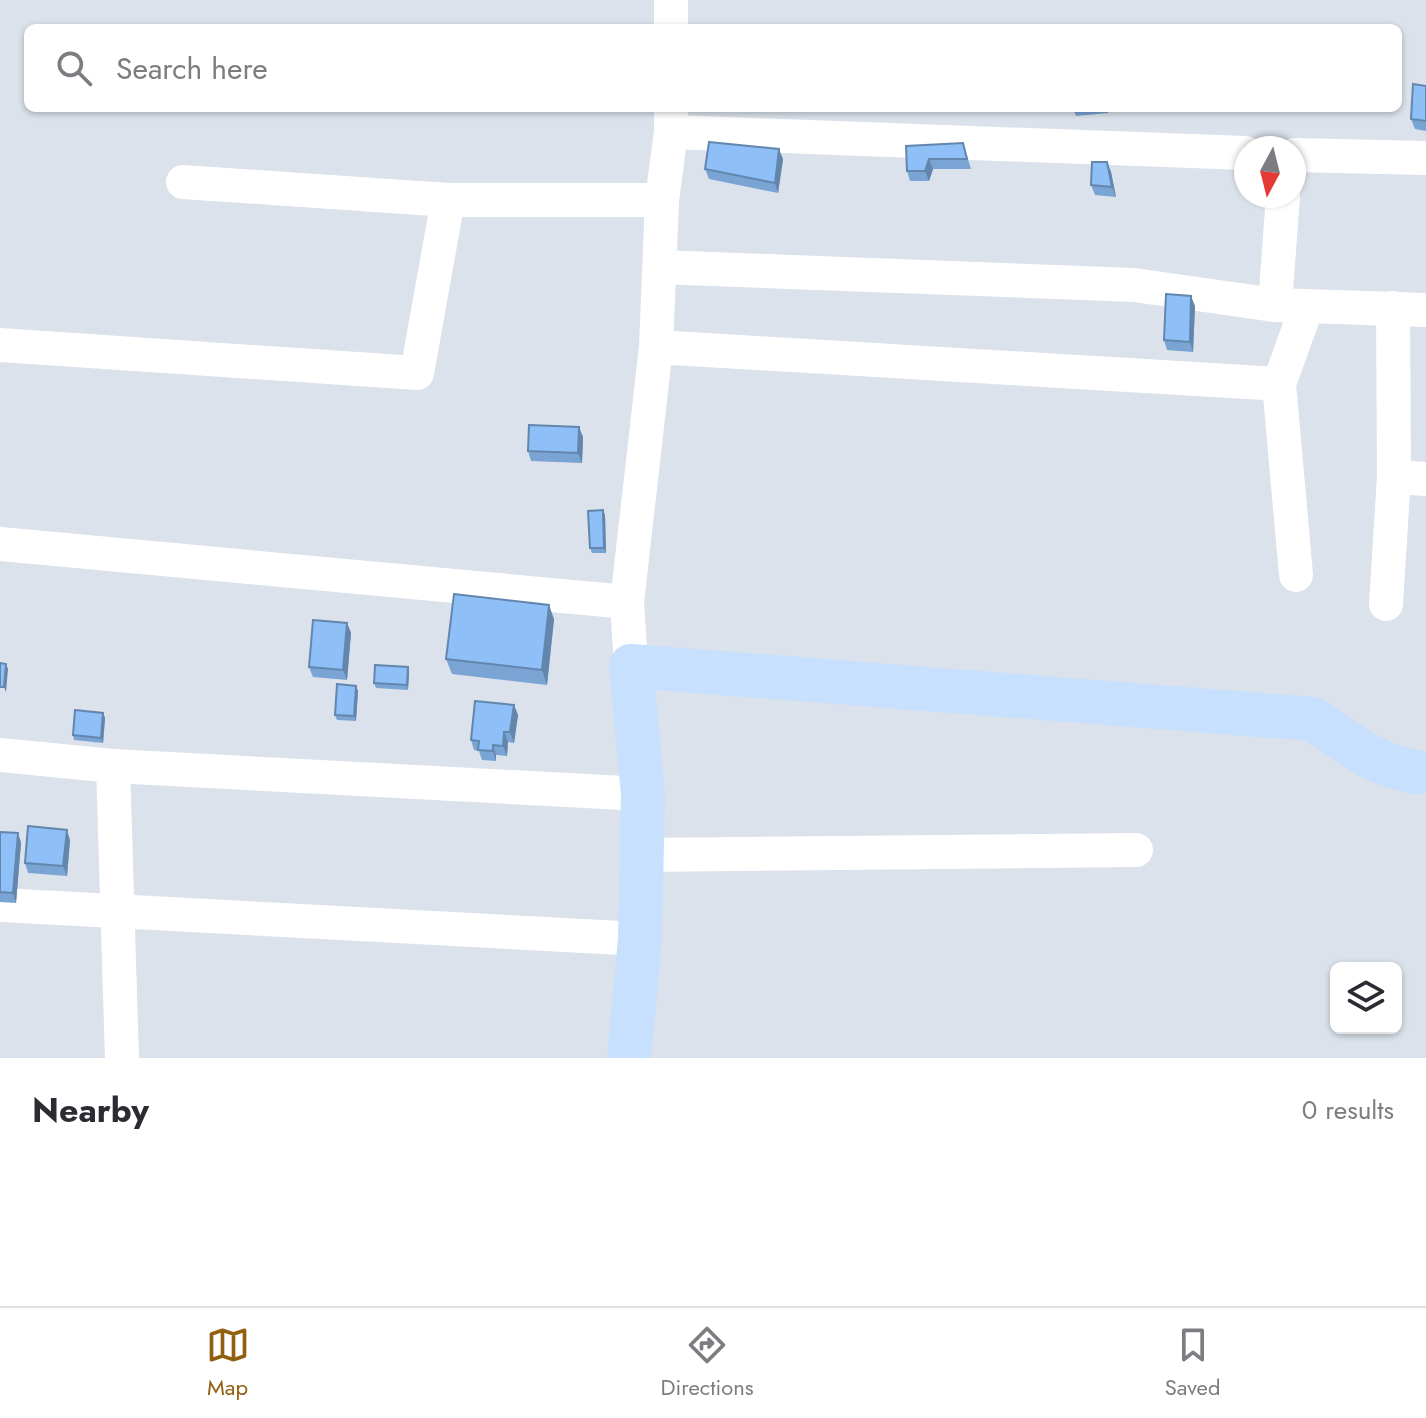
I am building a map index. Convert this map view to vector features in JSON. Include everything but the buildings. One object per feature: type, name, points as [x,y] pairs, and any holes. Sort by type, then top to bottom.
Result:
[{"type":"main road","points":[[629,1058],[640,939],[643,794],[631,666],[1313,719],[1373,759],[1403,771],[1426,773]]},
{"type":"street","points":[[671,0],[671,24]]},
{"type":"street","points":[[631,666],[627,602],[656,347],[662,200],[671,120],[1234,152]]},
{"type":"street","points":[[1306,155],[1426,158]]},
{"type":"street","points":[[183,182],[448,200],[662,200]]},
{"type":"street","points":[[0,345],[417,373],[448,200]]},
{"type":"street","points":[[1284,208],[1291,305],[1279,384],[1296,575]]},
{"type":"street","points":[[660,267],[1134,285],[1291,305],[1410,309],[1410,478],[1386,604]]},
{"type":"street","points":[[656,347],[1279,384]]},
{"type":"street","points":[[0,544],[627,602]]},
{"type":"street","points":[[0,755],[113,766],[643,794]]},
{"type":"street","points":[[113,766],[122,1058]]},
{"type":"street","points":[[642,855],[1136,850]]},
{"type":"street","points":[[0,905],[640,939]]}]
